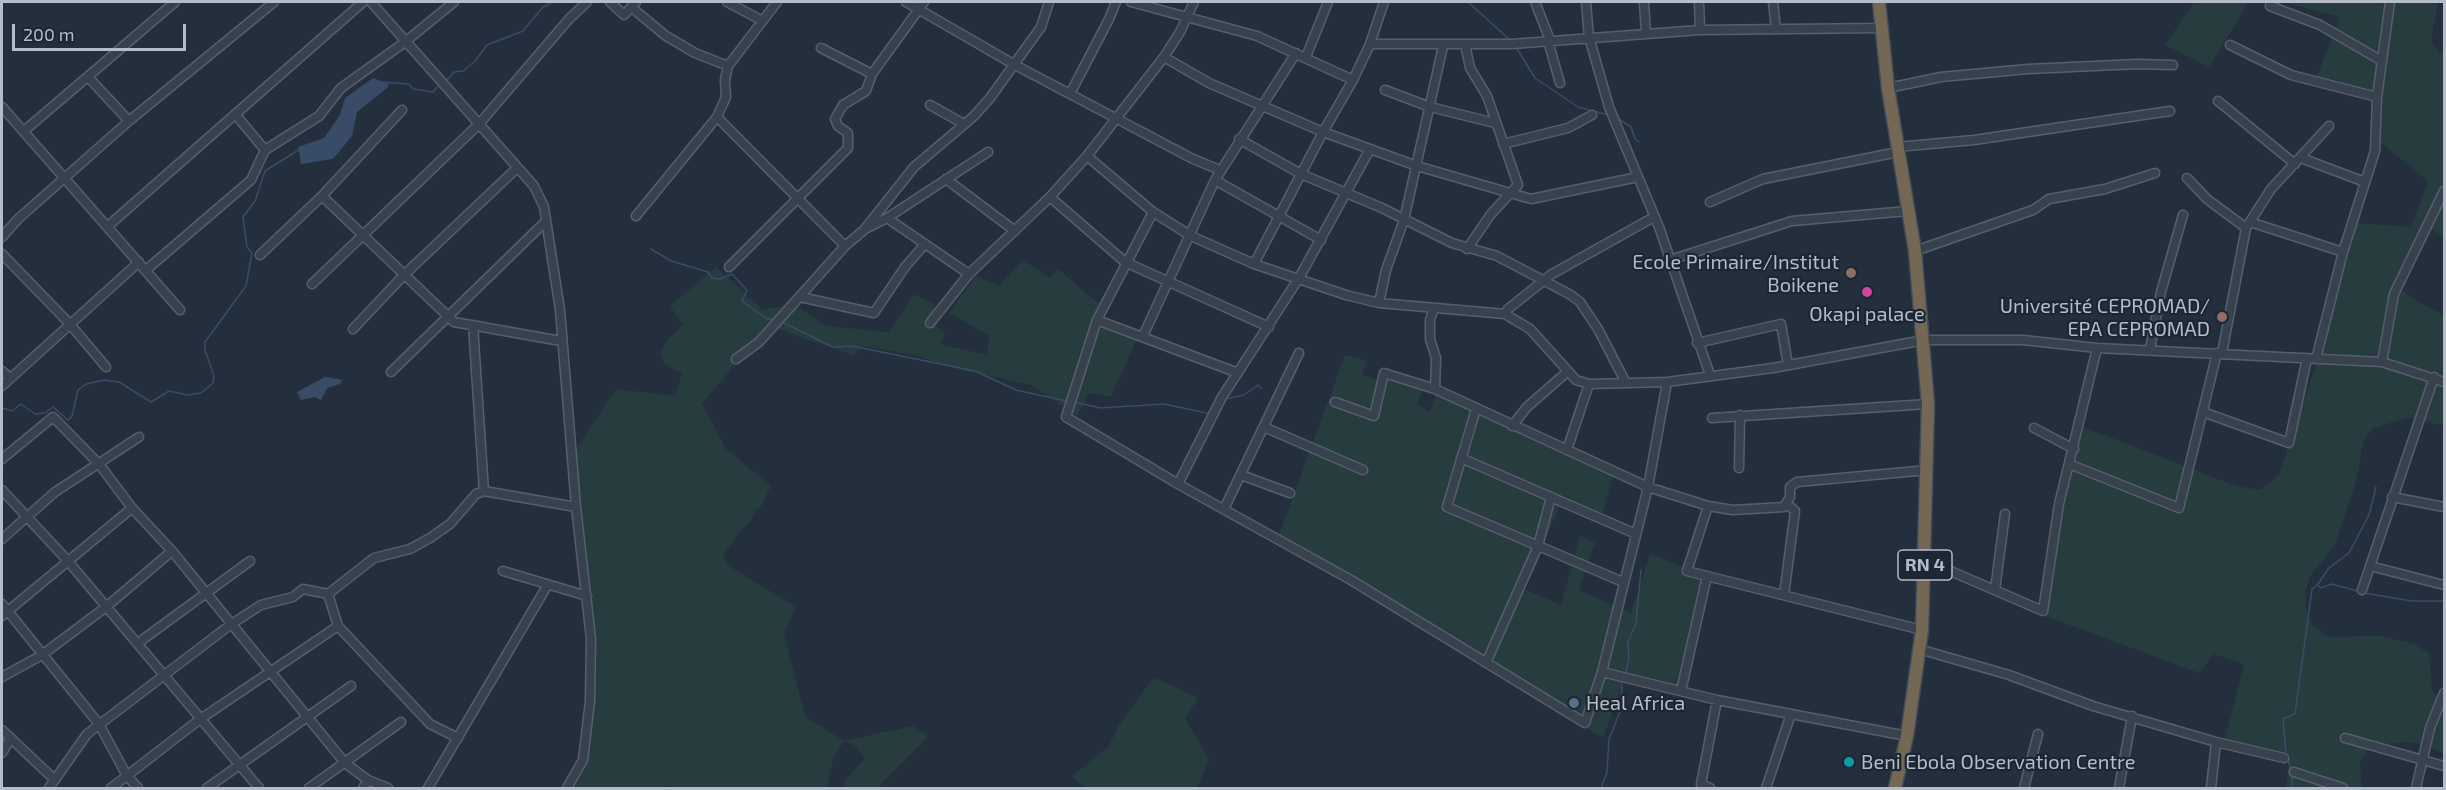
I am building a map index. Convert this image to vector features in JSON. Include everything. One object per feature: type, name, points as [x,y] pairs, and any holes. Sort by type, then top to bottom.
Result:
[{"type":"highway","name":"RN 4","points":[[1879,2],[1888,88],[1915,251],[1928,404],[1922,630],[1907,736],[1895,789]]},
{"type":"street","points":[[24,131],[175,2]]},
{"type":"street","points":[[2,237],[18,219],[129,121],[274,2]]},
{"type":"street","points":[[108,226],[363,2]]},
{"type":"street","points":[[371,2],[534,186],[544,207],[544,223],[560,310],[576,507],[591,639],[590,700],[583,760],[567,789]]},
{"type":"street","points":[[146,270],[251,180],[265,150],[319,116],[341,88],[405,42],[453,2]]},
{"type":"street","points":[[312,284],[479,124],[569,18],[587,2]]},
{"type":"street","points":[[610,2],[624,15],[634,4],[666,36],[695,53],[728,66]]},
{"type":"street","points":[[727,2],[762,20]]},
{"type":"street","points":[[636,216],[717,117],[726,97],[724,80],[728,66],[777,2]]},
{"type":"street","points":[[906,2],[921,5],[1015,64],[1193,159],[1220,170]]},
{"type":"street","points":[[736,359],[759,342],[845,246],[864,230],[914,167],[990,98],[1041,27],[1049,2]]},
{"type":"street","points":[[1071,92],[1116,2]]},
{"type":"street","points":[[1131,2],[1257,36],[1353,80]]},
{"type":"street","points":[[930,323],[969,274],[1050,196],[1087,156],[1164,57],[1194,2]]},
{"type":"street","points":[[1306,57],[1328,2]]},
{"type":"street","points":[[1254,264],[1353,80],[1370,44],[1384,2]]},
{"type":"street","points":[[1536,2],[1560,83]]},
{"type":"street","points":[[1586,2],[1589,37],[1609,107],[1654,217],[1710,375]]},
{"type":"street","points":[[1644,2],[1647,33]]},
{"type":"street","points":[[1700,2],[1701,30]]},
{"type":"street","points":[[1773,2],[1776,29]]},
{"type":"street","points":[[2203,412],[2289,443],[2311,358],[2375,151],[2377,97],[2390,2]]},
{"type":"street","points":[[729,267],[848,148],[848,133],[838,126],[835,119],[843,105],[866,91],[872,74],[921,5]]},
{"type":"street","points":[[2270,6],[2320,25],[2382,61]]},
{"type":"street","points":[[1370,44],[1443,46],[1512,44],[1701,30],[1881,28]]},
{"type":"street","points":[[1465,44],[1470,68],[1487,96],[1518,185],[1491,214],[1467,249]]},
{"type":"street","points":[[2230,45],[2291,75],[2377,97]]},
{"type":"street","points":[[1378,303],[1386,270],[1404,220],[1443,46]]},
{"type":"street","points":[[821,48],[872,74]]},
{"type":"street","points":[[1143,336],[1220,170],[1296,53]]},
{"type":"street","points":[[1164,57],[1209,83],[1323,132],[1417,166],[1531,199],[1638,177]]},
{"type":"street","points":[[1888,88],[1941,77],[2028,69],[2138,64],[2173,65]]},
{"type":"street","points":[[88,77],[129,121]]},
{"type":"street","points":[[1385,90],[1430,107],[1495,123]]},
{"type":"street","points":[[2218,101],[2298,161],[2365,182]]},
{"type":"street","points":[[930,105],[964,124]]},
{"type":"street","points":[[2,107],[66,177],[180,310]]},
{"type":"street","points":[[260,255],[322,196],[402,110]]},
{"type":"street","points":[[1710,201],[1762,179],[1898,150],[2170,111]]},
{"type":"street","points":[[235,114],[265,150]]},
{"type":"street","points":[[1503,144],[1568,128],[1592,115]]},
{"type":"street","points":[[717,117],[845,246]]},
{"type":"street","points":[[2069,464],[2179,508],[2219,353],[2248,225],[2271,189],[2329,126]]},
{"type":"street","points":[[1239,139],[1301,174],[1467,249],[1497,256],[1541,281],[1552,284],[1580,302],[1598,329],[1626,383]]},
{"type":"street","points":[[1178,484],[1222,397],[1299,278],[1370,149]]},
{"type":"street","points":[[864,230],[887,218],[988,152]]},
{"type":"street","points":[[1087,156],[1153,212],[1191,236],[1254,264],[1346,295],[1378,303],[1493,311],[1505,314],[1530,329],[1576,380],[1589,384],[1667,382],[1788,365],[1924,340],[2023,340],[2097,348],[2382,362],[2445,382]]},
{"type":"street","points":[[353,329],[404,275],[518,168]]},
{"type":"street","points":[[1915,251],[2032,210],[2049,199],[2105,189],[2155,173]]},
{"type":"street","points":[[2187,178],[2207,199],[2248,225],[2343,252]]},
{"type":"street","points":[[946,179],[1015,231]]},
{"type":"street","points":[[1215,180],[1321,240]]},
{"type":"street","points":[[2382,362],[2394,294],[2445,191]]},
{"type":"street","points":[[322,196],[454,322],[561,341]]},
{"type":"street","points":[[1050,196],[1125,262],[1269,327]]},
{"type":"street","points":[[1670,260],[1792,221],[1908,211]]},
{"type":"street","points":[[1153,212],[1096,320],[1066,417],[1178,484],[1351,580],[1585,723],[1602,672],[1648,487],[1667,382]]},
{"type":"street","points":[[2150,349],[2161,292],[2183,215]]},
{"type":"street","points":[[1505,314],[1541,281],[1654,217]]},
{"type":"street","points":[[887,218],[969,274]]},
{"type":"street","points":[[391,372],[544,223]]},
{"type":"street","points":[[800,297],[874,313],[905,267],[925,244]]},
{"type":"street","points":[[2,254],[69,323],[106,368]]},
{"type":"street","points":[[2,386],[139,262]]},
{"type":"street","points":[[1434,308],[1430,320],[1430,339],[1436,358],[1434,389]]},
{"type":"street","points":[[1096,320],[1238,372]]},
{"type":"street","points":[[1697,343],[1781,324],[1788,365]]},
{"type":"street","points":[[472,326],[484,491]]},
{"type":"street","points":[[1925,560],[2043,611],[2059,504],[2097,348]]},
{"type":"street","points":[[1224,509],[1299,353]]},
{"type":"street","points":[[2,371],[10,378]]},
{"type":"street","points":[[1512,426],[1527,407],[1567,372]]},
{"type":"street","points":[[1335,402],[1374,416],[1384,373],[1434,389],[1648,487],[1708,506],[1733,510],[1784,507],[1787,504],[1790,488],[1797,482],[1928,470]]},
{"type":"street","points":[[2362,590],[2434,377]]},
{"type":"street","points":[[1567,450],[1589,384]]},
{"type":"street","points":[[1712,418],[1928,404]]},
{"type":"street","points":[[1476,409],[1448,507],[1623,582]]},
{"type":"street","points":[[1739,468],[1740,415]]},
{"type":"street","points":[[2,459],[53,417],[99,464],[132,508],[172,551],[230,625],[345,763],[368,780],[388,789]]},
{"type":"street","points":[[1264,428],[1363,470]]},
{"type":"street","points":[[2034,428],[2074,448]]},
{"type":"street","points":[[2,539],[55,492],[139,437]]},
{"type":"street","points":[[1461,458],[1636,534]]},
{"type":"street","points":[[1241,475],[1290,493]]},
{"type":"street","points":[[2,490],[138,643],[199,720],[259,789]]},
{"type":"street","points":[[49,789],[87,734],[162,675],[261,605],[293,597],[303,589],[328,594],[374,558],[410,549],[430,538],[450,524],[476,494],[484,491],[576,507]]},
{"type":"street","points":[[2392,496],[2445,507]]},
{"type":"street","points":[[1486,663],[1538,546],[1551,497]]},
{"type":"street","points":[[1784,595],[1795,511],[1787,504]]},
{"type":"street","points":[[1708,506],[1687,571],[1922,630]]},
{"type":"street","points":[[132,508],[4,610],[99,724],[127,776],[138,789]]},
{"type":"street","points":[[1995,590],[2006,514]]},
{"type":"street","points":[[2,677],[42,655],[106,607],[172,551]]},
{"type":"street","points":[[138,643],[250,561]]},
{"type":"street","points":[[2370,566],[2445,585]]},
{"type":"street","points":[[503,571],[547,586],[587,596]]},
{"type":"street","points":[[1681,691],[1707,576]]},
{"type":"street","points":[[428,789],[547,586]]},
{"type":"street","points":[[328,594],[338,626],[430,724],[458,738]]},
{"type":"street","points":[[111,789],[199,720],[338,626]]},
{"type":"street","points":[[1919,649],[2009,675],[2093,706],[2216,742],[2284,758]]},
{"type":"street","points":[[1602,672],[1717,699],[1907,736]]},
{"type":"street","points":[[207,789],[237,765],[351,686]]},
{"type":"street","points":[[2416,789],[2430,728],[2445,693]]},
{"type":"street","points":[[1710,789],[1701,784],[1717,699]]},
{"type":"street","points":[[1766,789],[1791,714]]},
{"type":"street","points":[[2119,789],[2132,717]]},
{"type":"street","points":[[309,789],[401,722]]},
{"type":"street","points":[[2,730],[55,780]]},
{"type":"street","points":[[2024,789],[2038,734]]},
{"type":"street","points":[[2345,738],[2424,762],[2445,766]]},
{"type":"street","points":[[2,753],[10,740]]},
{"type":"street","points":[[2211,789],[2216,742]]},
{"type":"street","points":[[2294,772],[2343,789]]},
{"type":"street","points":[[363,789],[368,780]]},
{"type":"green space","points":[[2194,2],[2249,2],[2209,67],[2165,45]]},
{"type":"green space","points":[[2283,2],[2438,2],[2431,41],[2440,52],[2444,53],[2444,237],[2430,228],[2398,288],[2444,315],[2444,426],[2410,417],[2373,428],[2363,442],[2357,478],[2334,547],[2311,575],[2305,591],[2306,609],[2313,626],[2328,637],[2381,636],[2415,644],[2429,654],[2432,690],[2444,703],[2444,754],[2425,744],[2405,742],[2370,747],[2360,763],[2362,788],[2286,788],[2290,755],[2224,741],[2244,664],[2214,654],[2199,673],[2043,615],[2062,510],[2083,427],[2236,486],[2260,490],[2279,475],[2317,362],[2357,223],[2411,227],[2428,181],[2379,141],[2383,94],[2317,76],[2340,17]]},
{"type":"green space","points":[[1023,260],[1050,278],[1058,269],[1099,304],[1093,319],[1136,341],[1111,397],[1089,393],[1077,416],[1031,385],[960,370],[918,356],[864,346],[853,355],[777,329],[754,343],[702,403],[726,449],[771,486],[760,508],[755,510],[752,520],[740,531],[723,555],[729,566],[796,607],[784,634],[805,716],[844,741],[833,759],[827,788],[671,788],[670,785],[667,788],[570,788],[587,759],[593,638],[575,450],[616,389],[675,396],[682,374],[664,363],[660,353],[667,341],[683,325],[670,306],[716,267],[763,310],[794,304],[826,326],[889,332],[914,294],[935,304],[930,321],[945,333],[940,344],[987,355],[989,336],[949,313],[976,276],[999,286]]},
{"type":"green space","points":[[1345,355],[1367,361],[1362,375],[1379,380],[1386,369],[1425,380],[1417,404],[1430,412],[1438,386],[1615,468],[1602,516],[1564,496],[1524,589],[1561,605],[1580,536],[1595,542],[1579,590],[1631,613],[1650,554],[1705,576],[1678,690],[1624,679],[1603,738],[1277,540]]},
{"type":"green space","points":[[1154,677],[1198,698],[1185,719],[1209,759],[1197,788],[1084,788],[1072,776],[1109,746],[1119,725]]},
{"type":"green space","points":[[913,726],[928,737],[880,785],[881,788],[845,788],[844,782],[865,758],[853,744],[844,741]]},
{"type":"water","points":[[373,78],[389,84],[357,112],[352,136],[333,159],[301,164],[298,147],[324,138],[340,115],[345,98]]},
{"type":"water","points":[[325,377],[342,380],[340,384],[327,388],[321,400],[315,397],[301,400],[297,392]]},
{"type":"waterway","points":[[445,82],[454,72],[463,71],[475,61],[487,45],[523,31],[543,7],[553,2]]},
{"type":"waterway","points":[[1468,2],[1511,41]]},
{"type":"waterway","points":[[1516,47],[1535,78],[1578,107],[1609,115]]},
{"type":"waterway","points":[[380,82],[409,84],[413,89],[433,92],[440,84]]},
{"type":"waterway","points":[[1617,118],[1631,127],[1635,139],[1639,142]]},
{"type":"waterway","points":[[2,408],[12,411],[21,404],[35,414],[45,413],[53,407],[68,420],[72,416],[78,390],[86,384],[104,380],[119,382],[151,402],[169,391],[187,395],[201,393],[213,383],[214,376],[205,350],[205,342],[246,286],[252,253],[247,247],[243,217],[255,201],[265,171],[300,149]]},
{"type":"waterway","points":[[651,249],[671,261],[708,272],[712,278],[720,279],[732,274],[747,290],[742,301],[767,319],[775,320]]},
{"type":"waterway","points":[[782,322],[833,347],[852,346],[975,371],[1016,390],[1066,401]]},
{"type":"waterway","points":[[1226,399],[1244,395],[1258,385],[1261,388]]},
{"type":"waterway","points":[[1074,402],[1100,408],[1164,404],[1211,414]]},
{"type":"waterway","points":[[2318,584],[2329,568],[2349,553],[2369,515],[2376,487]]},
{"type":"waterway","points":[[1625,675],[1629,659],[1628,642],[1636,623],[1641,570]]},
{"type":"waterway","points":[[2286,755],[2283,719],[2295,714],[2312,589],[2317,585],[2321,588],[2331,584],[2358,591]]},
{"type":"waterway","points":[[2365,593],[2411,601],[2444,601]]},
{"type":"waterway","points":[[1601,788],[1607,772],[1609,739],[1621,709],[1622,682]]},
{"type":"waterway","points":[[2288,760],[2291,770]]},
{"type":"waterway","points":[[2292,774],[2292,788]]},
{"type":"place","name":"Ecole Primaire/Institut Boikene","points":[[1851,273]]},
{"type":"place","name":"Okapi palace","points":[[1867,292]]},
{"type":"place","name":"Université CEPROMAD/ EPA CEPROMAD","points":[[2222,317]]},
{"type":"place","name":"Heal Africa","points":[[1574,703]]},
{"type":"place","name":"Beni Ebola Observation Centre","points":[[1849,762]]}]
